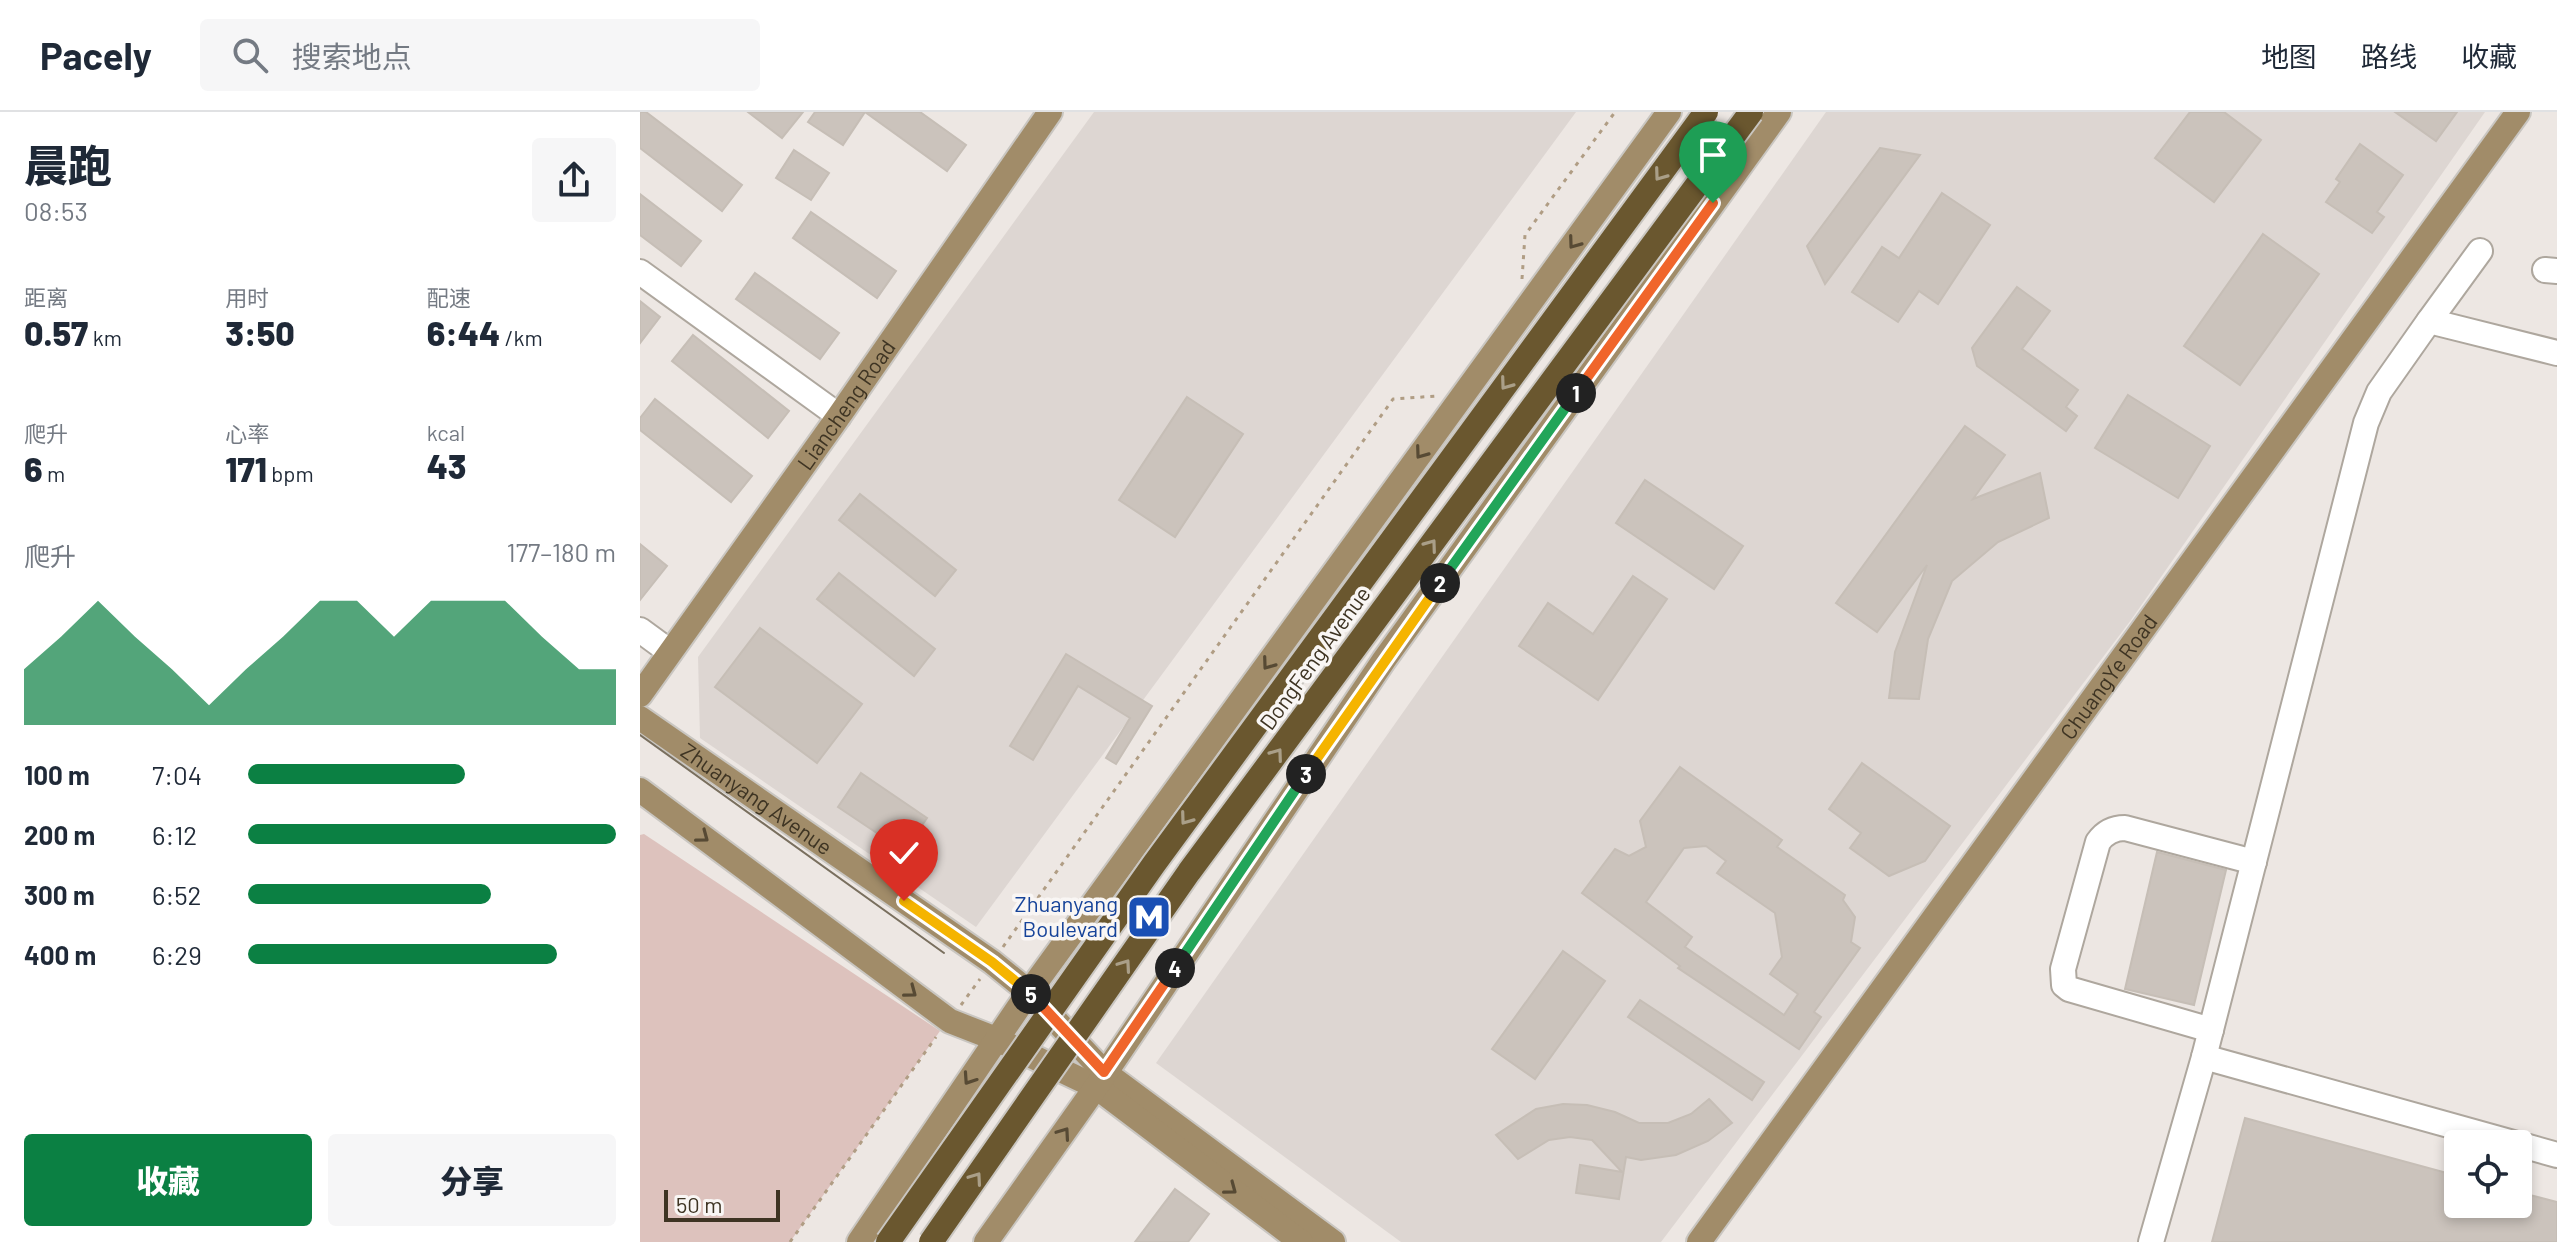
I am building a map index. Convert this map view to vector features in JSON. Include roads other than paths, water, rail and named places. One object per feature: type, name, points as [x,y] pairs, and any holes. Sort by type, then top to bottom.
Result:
[{"type":"highway","name":"DongFeng Avenue","points":[[888,1242],[1154,864],[1706,112]]},
{"type":"highway","name":"DongFeng Avenue","points":[[931,1242],[1189,872],[1751,112]]},
{"type":"main road","name":"Liancheng Road","points":[[640,695],[1050,112]]},
{"type":"main road","points":[[859,1242],[1029,992],[1669,112]]},
{"type":"main road","points":[[986,1242],[1100,1080],[1384,660],[1779,112]]},
{"type":"main road","name":"ChuangYe Road","points":[[1699,1242],[2518,112]]},
{"type":"main road","name":"Zhuanyang Avenue","points":[[640,718],[992,962],[1029,992],[1100,1080]]},
{"type":"main road","points":[[640,790],[950,1021],[1100,1080],[1333,1242]]},
{"type":"main road","points":[[1100,1080],[1301,1242]]},
{"type":"street","points":[[2151,1242],[2204,1057],[2366,423],[2379,392],[2480,251]]},
{"type":"street","points":[[640,272],[839,416]]},
{"type":"street","points":[[2429,321],[2557,353]]},
{"type":"street","points":[[640,630],[670,652]]},
{"type":"street","points":[[2211,1030],[2069,989],[2064,985],[2063,969],[2098,842],[2108,832],[2125,828],[2254,862]]},
{"type":"street","points":[[2204,1057],[2467,1130]]},
{"type":"street","points":[[2532,1148],[2557,1155]]},
{"type":"tram line","points":[[640,735],[944,953]]},
{"type":"place","name":"Zhuanyang Boulevard","points":[[1149,917]]}]
